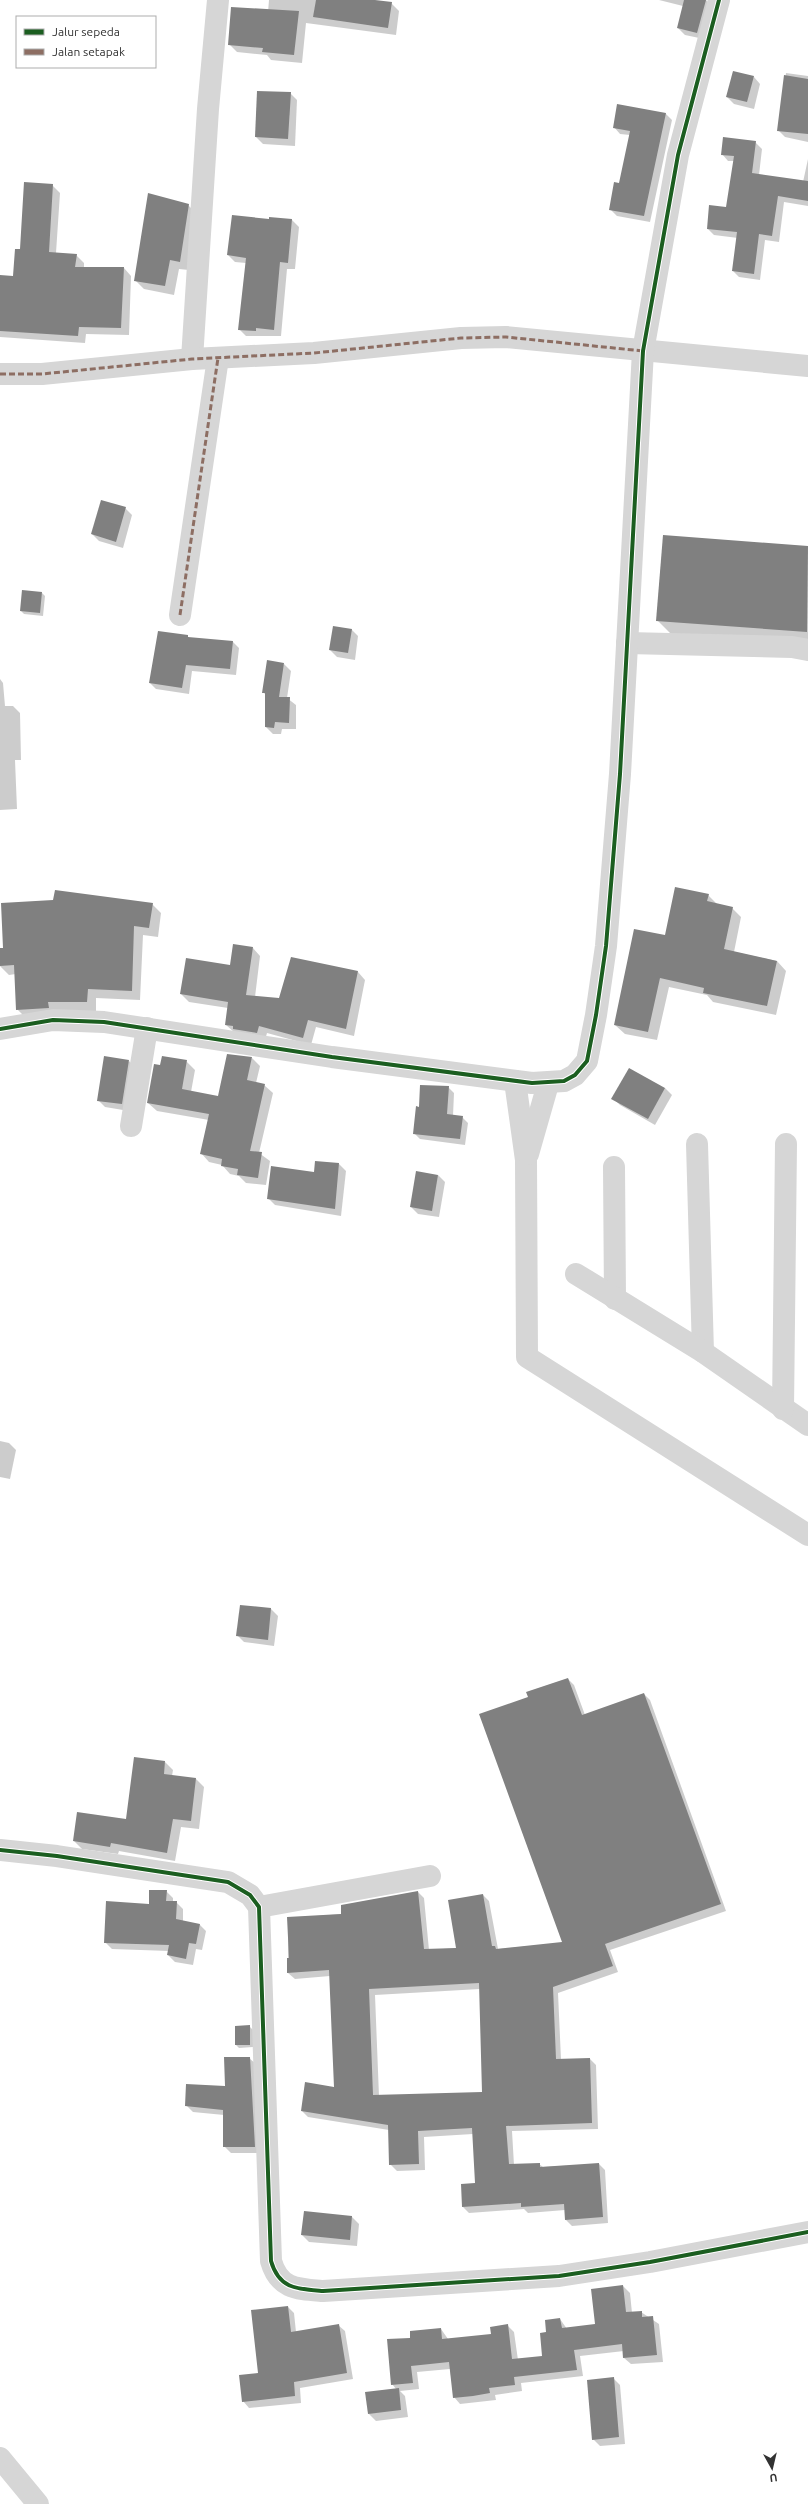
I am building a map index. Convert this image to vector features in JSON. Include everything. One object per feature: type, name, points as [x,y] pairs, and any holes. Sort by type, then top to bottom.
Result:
[{"type":"street","points":[[192,359],[208,109],[218,0]]},
{"type":"street","points":[[0,1029],[53,1020],[104,1022],[515,1081],[548,1084],[564,1082],[575,1075],[587,1061],[596,1016],[606,946],[613,862],[643,351],[678,155],[719,0]]},
{"type":"street","points":[[0,374],[42,374],[192,359],[314,353],[461,338],[506,337],[808,366]]},
{"type":"street","points":[[180,615],[218,358]]},
{"type":"street","points":[[627,643],[792,647],[808,650]]},
{"type":"street","points":[[131,1126],[147,1028]]},
{"type":"street","points":[[515,1081],[526,1160],[527,1357],[808,1535]]},
{"type":"street","points":[[526,1160],[548,1084]]},
{"type":"street","points":[[697,1144],[703,1352]]},
{"type":"street","points":[[783,1409],[786,1144]]},
{"type":"street","points":[[614,1167],[615,1299]]},
{"type":"street","points":[[576,1274],[703,1352],[808,1425]]},
{"type":"street","points":[[0,1850],[57,1856],[228,1882],[250,1895],[259,1907],[271,2261],[275,2275],[288,2286],[323,2291],[559,2276],[650,2262],[808,2232]]},
{"type":"street","points":[[259,1907],[430,1876]]},
{"type":"street","points":[[0,2458],[38,2504]]},
{"type":"building","points":[[316,0],[375,0],[392,2],[388,28],[313,17]]},
{"type":"building","points":[[684,0],[706,0],[697,33],[677,28]]},
{"type":"building","points":[[231,7],[299,11],[294,55],[262,52],[263,48],[228,45]]},
{"type":"building","points":[[733,71],[754,76],[747,102],[726,97]]},
{"type":"building","points":[[784,75],[808,79],[808,134],[777,131]]},
{"type":"building","points":[[257,91],[291,92],[288,139],[255,137]]},
{"type":"building","points":[[617,104],[666,113],[644,216],[609,210],[614,182],[619,183],[630,131],[613,128]]},
{"type":"building","points":[[723,137],[756,141],[752,173],[808,181],[808,201],[778,196],[772,236],[759,234],[754,274],[732,271],[737,232],[707,229],[709,205],[726,207],[734,156],[721,155]]},
{"type":"building","points":[[24,182],[53,184],[49,252],[77,254],[75,267],[124,267],[121,328],[79,327],[78,336],[0,331],[0,275],[13,276],[15,249],[20,249]]},
{"type":"building","points":[[148,193],[189,204],[180,262],[170,260],[165,286],[134,281]]},
{"type":"building","points":[[232,215],[269,219],[269,217],[292,219],[288,263],[280,262],[274,330],[256,328],[256,331],[238,330],[246,258],[227,255]]},
{"type":"building","points":[[101,500],[126,507],[116,542],[91,534]]},
{"type":"building","points":[[663,535],[808,546],[807,632],[656,621]]},
{"type":"building","points":[[22,590],[42,592],[40,613],[20,611]]},
{"type":"building","points":[[333,626],[352,629],[348,653],[329,650]]},
{"type":"building","points":[[158,631],[188,635],[188,637],[233,641],[230,669],[186,665],[182,688],[149,683]]},
{"type":"building","points":[[267,660],[284,663],[279,697],[290,697],[289,723],[275,722],[274,728],[265,727],[265,693],[262,693]]},
{"type":"building","points":[[675,887],[709,894],[707,901],[733,907],[724,949],[777,961],[767,1006],[703,993],[704,988],[660,978],[648,1032],[614,1025],[634,929],[665,935]]},
{"type":"building","points":[[55,890],[153,903],[149,928],[134,926],[132,991],[88,989],[87,1002],[48,1002],[49,1008],[16,1010],[14,965],[0,966],[0,948],[3,948],[1,903],[53,900]]},
{"type":"building","points":[[233,944],[253,947],[246,995],[279,998],[291,957],[358,971],[346,1029],[308,1020],[303,1038],[259,1026],[257,1033],[233,1029],[233,1026],[225,1025],[228,1002],[180,994],[186,958],[230,965]]},
{"type":"building","points":[[227,1054],[252,1057],[247,1080],[265,1084],[250,1151],[262,1152],[258,1178],[237,1175],[238,1169],[221,1166],[222,1159],[200,1154],[209,1114],[147,1103],[154,1064],[160,1065],[162,1056],[187,1060],[182,1089],[218,1096]]},
{"type":"building","points":[[104,1056],[129,1060],[122,1104],[97,1101]]},
{"type":"building","points":[[629,1068],[665,1088],[648,1119],[611,1099]]},
{"type":"building","points":[[420,1085],[449,1086],[447,1114],[463,1116],[460,1139],[413,1134],[416,1106],[419,1107]]},
{"type":"building","points":[[315,1161],[339,1163],[335,1209],[267,1199],[271,1166],[314,1172]]},
{"type":"building","points":[[416,1171],[438,1175],[432,1211],[410,1207]]},
{"type":"building","points":[[240,1605],[271,1608],[268,1640],[236,1636]]},
{"type":"building","points":[[568,1678],[582,1715],[644,1693],[721,1904],[605,1944],[613,1966],[553,1987],[556,2059],[590,2058],[592,2123],[506,2126],[509,2164],[540,2163],[540,2167],[599,2163],[603,2217],[565,2220],[564,2204],[521,2207],[521,2203],[462,2207],[461,2184],[475,2183],[472,2128],[418,2131],[419,2164],[389,2165],[388,2125],[301,2111],[305,2082],[334,2087],[329,1970],[287,1973],[287,1958],[289,1958],[287,1917],[341,1914],[341,1905],[418,1891],[424,1949],[456,1948],[448,1900],[483,1894],[492,1946],[495,1946],[496,1949],[562,1942],[479,1714],[528,1697],[526,1692]],"holes":[[[479,1983],[482,2092],[373,2095],[369,1989]]]},
{"type":"building","points":[[134,1757],[165,1761],[164,1774],[196,1778],[191,1821],[173,1819],[167,1853],[111,1843],[110,1847],[73,1841],[77,1812],[126,1819]]},
{"type":"building","points":[[149,1890],[167,1890],[166,1901],[177,1901],[176,1919],[200,1924],[196,1944],[189,1943],[186,1959],[167,1955],[169,1945],[104,1943],[106,1901],[149,1904]]},
{"type":"building","points":[[250,2025],[250,2045],[235,2045],[235,2026]]},
{"type":"building","points":[[224,2057],[250,2057],[255,2147],[223,2147],[223,2110],[185,2106],[186,2084],[225,2086]]},
{"type":"building","points":[[304,2211],[352,2216],[350,2240],[301,2235]]},
{"type":"building","points":[[623,2285],[626,2312],[642,2311],[642,2317],[653,2316],[657,2355],[623,2358],[622,2344],[574,2350],[577,2370],[514,2377],[515,2385],[489,2388],[490,2393],[473,2396],[453,2398],[449,2362],[411,2366],[413,2383],[391,2385],[387,2339],[410,2338],[410,2331],[441,2328],[442,2339],[491,2334],[490,2327],[508,2324],[512,2359],[542,2356],[540,2333],[546,2332],[545,2320],[560,2318],[562,2328],[595,2324],[591,2289]]},
{"type":"building","points":[[288,2306],[291,2332],[339,2324],[347,2373],[294,2382],[295,2396],[242,2402],[239,2375],[258,2373],[251,2310]]},
{"type":"building","points":[[614,2377],[619,2437],[592,2440],[587,2380]]},
{"type":"building","points":[[399,2388],[401,2410],[368,2414],[365,2392]]},
{"type":"marked path","points":[[0,374],[42,374],[192,359],[314,353],[461,338],[506,337],[643,351]]},
{"type":"marked path","points":[[180,615],[218,358]]},
{"type":"cycle path","points":[[0,1029],[53,1020],[104,1022],[332,1057],[532,1083],[564,1081],[575,1075],[587,1061],[596,1015],[606,946],[620,774],[643,351],[678,155],[719,0]]},
{"type":"cycle path","points":[[0,1850],[57,1856],[228,1882],[250,1895],[259,1907],[271,2261],[274,2270],[279,2277],[290,2286],[323,2291],[559,2276],[650,2262],[808,2232]]}]
